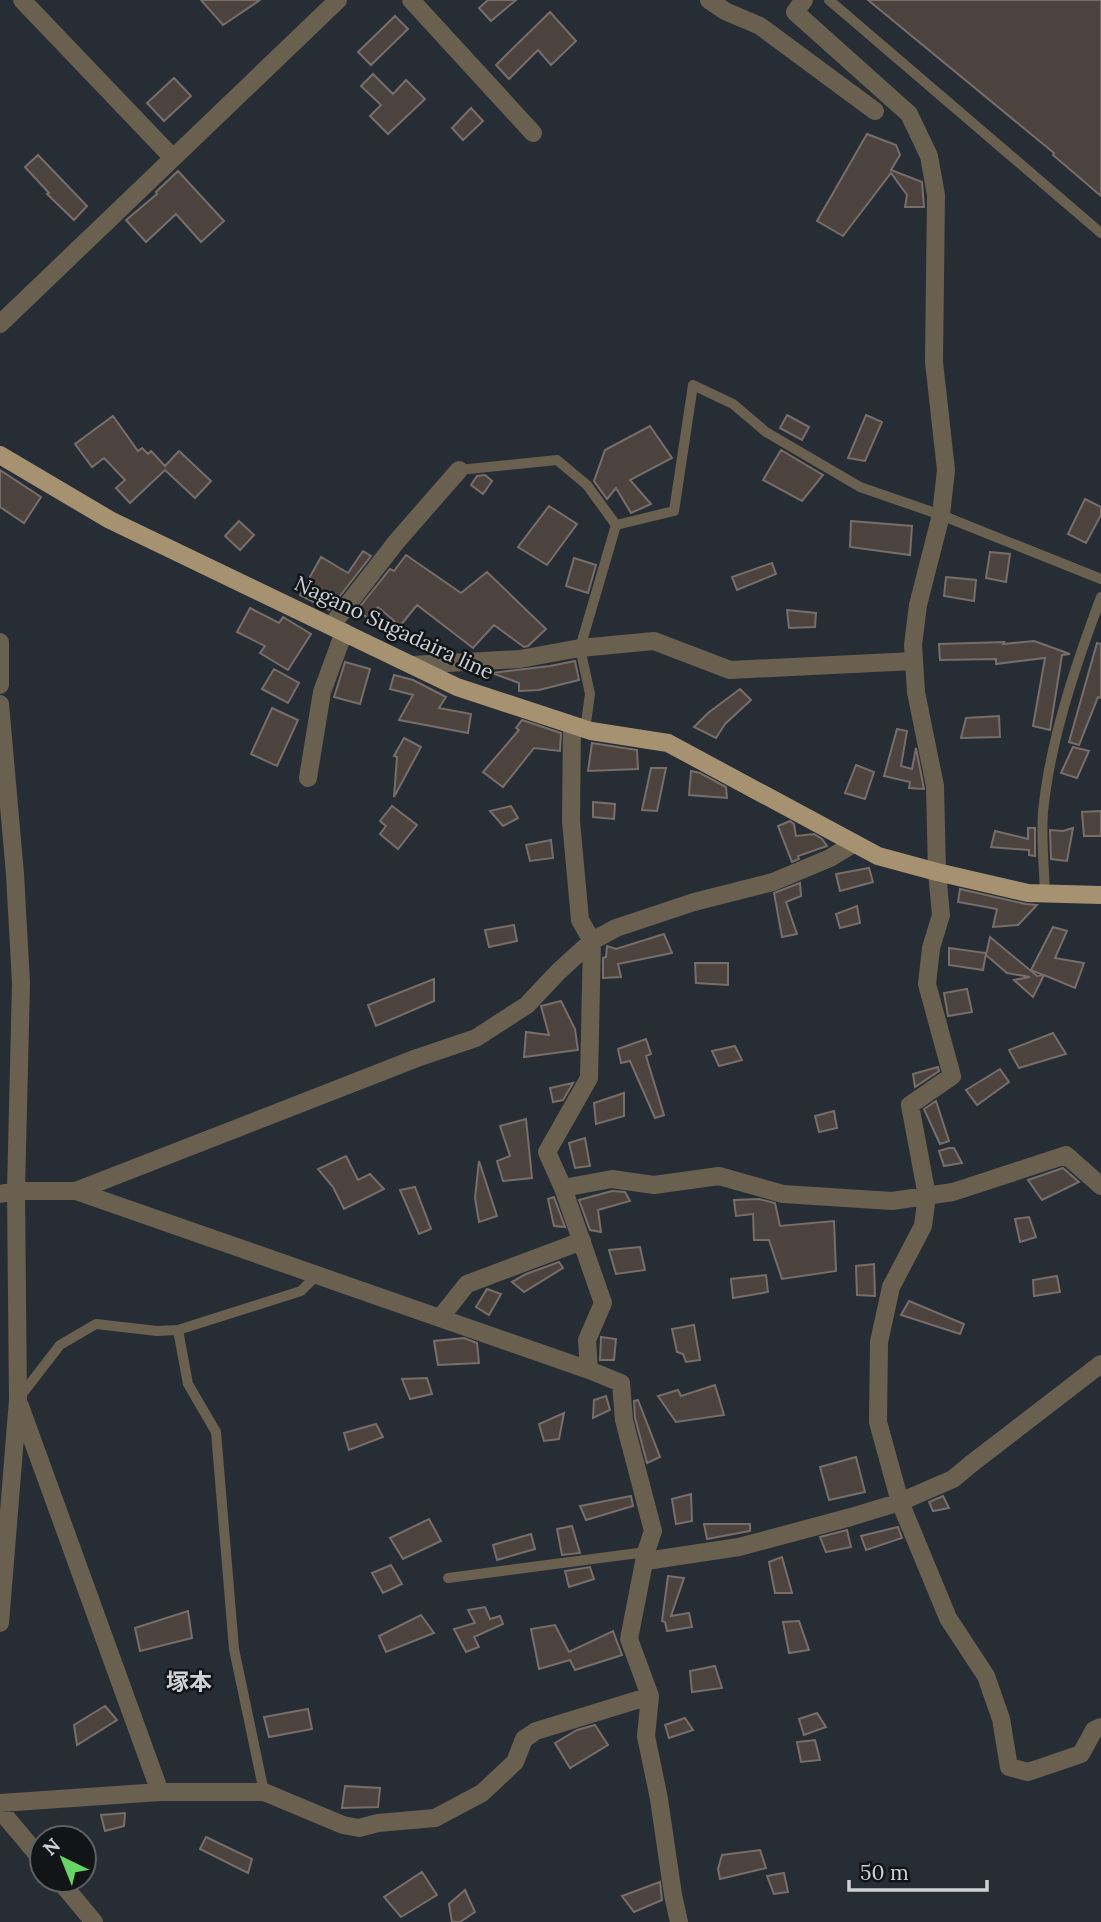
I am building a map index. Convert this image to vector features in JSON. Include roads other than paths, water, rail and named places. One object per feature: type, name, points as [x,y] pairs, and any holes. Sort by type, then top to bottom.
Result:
[{"type":"main road","name":"Nagano Sugadaira line","points":[[0,455],[110,520],[457,687],[579,728],[668,743],[878,856],[1028,893],[1101,895]]},
{"type":"street","points":[[22,0],[173,158]]},
{"type":"street","points":[[0,324],[338,0]]},
{"type":"street","points":[[411,0],[533,133]]},
{"type":"street","points":[[709,0],[725,11],[761,26],[874,111]]},
{"type":"street","points":[[804,0],[795,12],[909,114],[929,156],[936,195],[934,362],[946,470],[941,515],[918,605],[913,645],[916,692],[935,786],[941,915],[931,948],[927,984],[952,1076],[910,1105],[927,1196],[923,1226],[891,1287],[879,1342],[878,1422],[900,1502],[948,1618],[986,1676],[1001,1719],[1009,1767],[1028,1772],[1081,1754],[1094,1730],[1101,1727]]},
{"type":"street","points":[[308,778],[322,692],[338,629],[397,541],[459,470]]},
{"type":"street","points":[[412,665],[520,659],[580,648],[654,641],[730,670],[914,661]]},
{"type":"street","points":[[0,642],[0,685]]},
{"type":"street","points":[[0,704],[15,874],[21,983],[8,1193],[18,1400],[0,1623]]},
{"type":"street","points":[[579,728],[571,821],[580,920],[592,941],[589,1078],[547,1152],[563,1188],[603,1303],[587,1340],[589,1370]]},
{"type":"street","points":[[8,1193],[76,1191],[405,1062],[477,1038],[527,1005],[592,941],[615,928],[773,882],[830,858],[853,844]]},
{"type":"street","points":[[563,1188],[612,1179],[654,1185],[719,1176],[783,1194],[892,1201],[953,1192],[1066,1155],[1101,1186]]},
{"type":"street","points":[[76,1191],[621,1383],[624,1420],[653,1531],[629,1639],[650,1696],[646,1736],[679,1922]]},
{"type":"street","points":[[440,1318],[467,1284],[582,1241]]},
{"type":"street","points":[[646,1556],[739,1547],[900,1502],[953,1479],[1101,1364]]},
{"type":"street","points":[[18,1400],[160,1792]]},
{"type":"street","points":[[0,1803],[160,1792],[264,1793],[343,1825],[359,1828],[378,1822],[435,1818],[482,1793],[515,1762],[524,1739],[536,1731],[650,1696]]},
{"type":"street","points":[[0,1810],[28,1843]]},
{"type":"street","points":[[71,1894],[94,1922]]},
{"type":"lane","points":[[829,0],[1101,233]]},
{"type":"lane","points":[[844,0],[844,8],[849,17]]},
{"type":"lane","points":[[616,525],[674,511],[693,385],[733,404],[766,432],[860,487],[941,515],[1101,579]]},
{"type":"lane","points":[[459,470],[557,460],[587,485],[616,525]]},
{"type":"lane","points":[[579,728],[590,694],[580,648],[616,525]]},
{"type":"lane","points":[[1045,893],[1043,814],[1050,767],[1079,657],[1101,597]]},
{"type":"lane","points":[[18,1400],[60,1345],[96,1324],[157,1331],[178,1330],[301,1291],[317,1275]]},
{"type":"lane","points":[[178,1330],[188,1384],[216,1432],[234,1649],[264,1793]]},
{"type":"lane","points":[[448,1578],[646,1556]]},
{"type":"district","name":"塚本","points":[[189,1682]]}]
